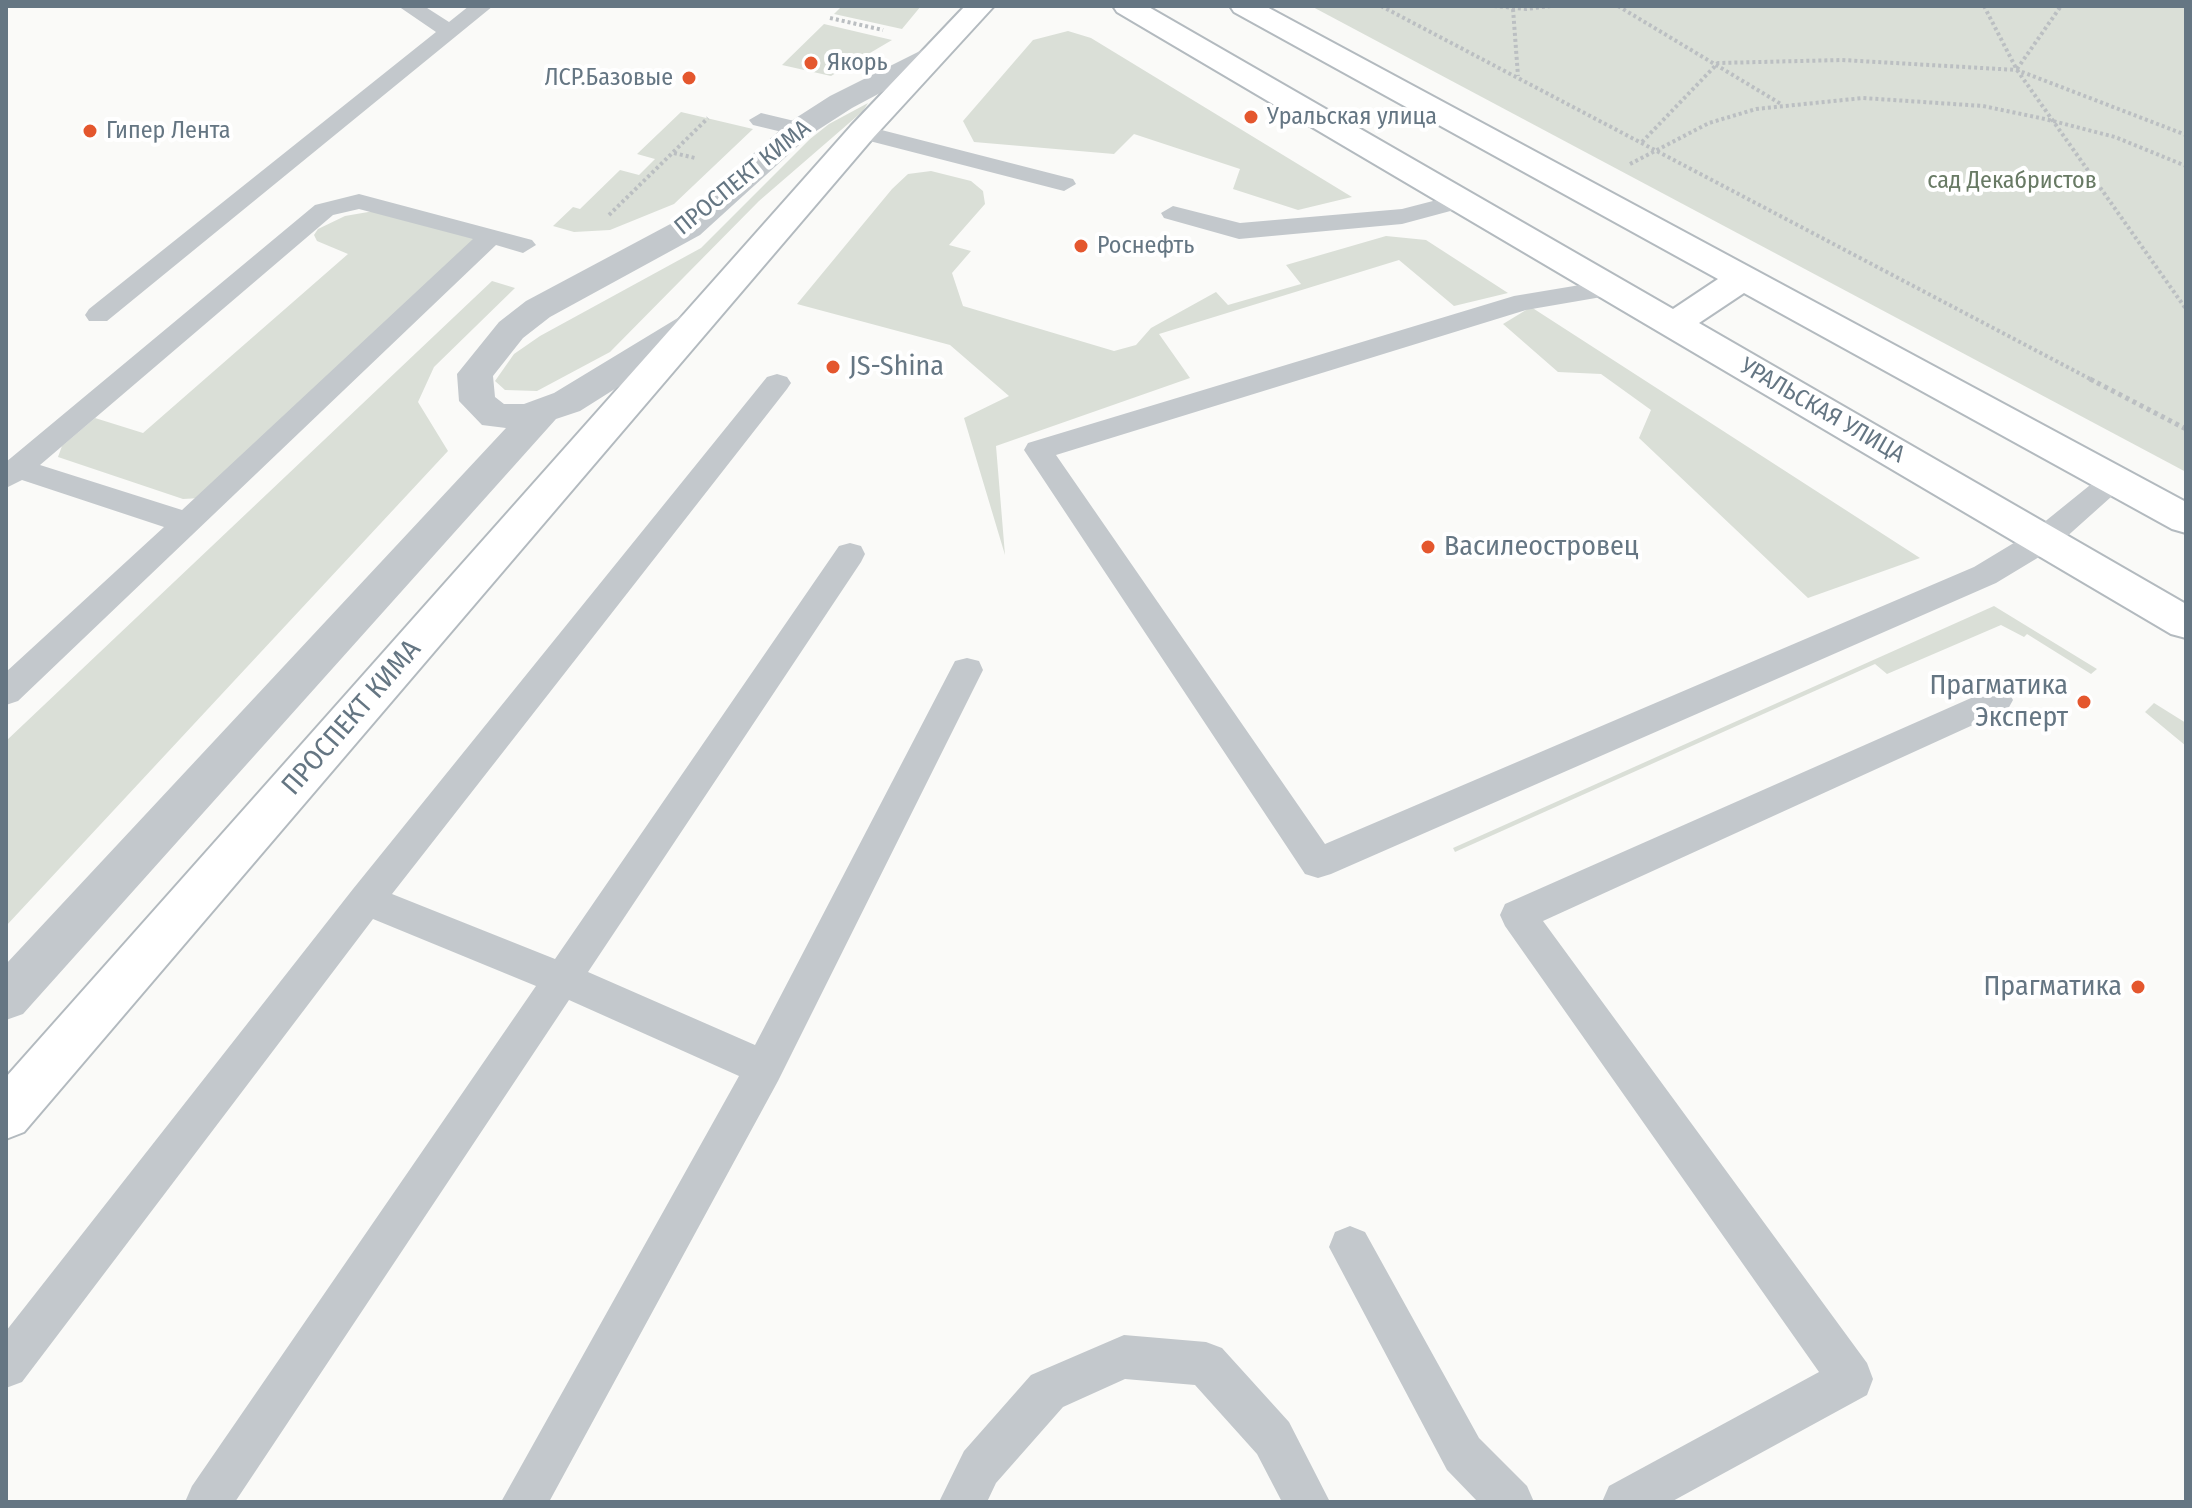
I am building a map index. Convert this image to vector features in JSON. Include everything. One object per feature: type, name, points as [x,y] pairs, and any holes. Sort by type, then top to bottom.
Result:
[{"type":"main road","name":"ПРОСПЕКТ КИМА","points":[[6,1115],[862,132],[980,6]]},
{"type":"main road","name":"УРАЛЬСКАЯ УЛИЦА","points":[[1127,6],[2186,623]]},
{"type":"main road","points":[[1244,6],[2186,519]]},
{"type":"main road","points":[[1674,324],[1744,277]]},
{"type":"street","name":"ПРОСПЕКТ КИМА","points":[[698,321],[567,402],[543,411],[527,416],[495,416],[477,401],[475,374],[490,353],[538,309],[688,228],[799,129],[841,102],[934,53]]},
{"type":"street","points":[[6,998],[543,411]]},
{"type":"lane","points":[[409,6],[450,32]]},
{"type":"lane","points":[[98,315],[482,6]]},
{"type":"lane","points":[[761,120],[799,129]]},
{"type":"lane","points":[[862,132],[1064,184]]},
{"type":"lane","points":[[12,473],[324,210],[359,201],[523,245]]},
{"type":"lane","points":[[1173,213],[1239,231],[1402,216],[1460,201]]},
{"type":"lane","points":[[6,692],[491,236]]},
{"type":"lane","points":[[1610,288],[1523,302],[1038,450],[1318,863],[1985,575],[2043,540],[2115,480]]},
{"type":"lane","points":[[6,1366],[366,900],[777,383]]},
{"type":"lane","points":[[12,473],[187,523]]},
{"type":"lane","points":[[208,1502],[850,554]]},
{"type":"lane","points":[[524,1502],[764,1068],[967,670]]},
{"type":"lane","points":[[1625,1502],[1851,1379],[1518,915],[1996,700]]},
{"type":"lane","points":[[366,900],[560,978],[764,1068]]},
{"type":"lane","points":[[1350,1247],[1463,1454],[1511,1502]]},
{"type":"lane","points":[[962,1502],[980,1467],[1047,1391],[1124,1357],[1206,1364],[1273,1438],[1307,1502]]},
{"type":"path","points":[[1381,6],[2186,429]]},
{"type":"path","points":[[1494,6],[1513,9],[1551,6]]},
{"type":"path","points":[[1618,6],[1718,63],[1782,105]]},
{"type":"path","points":[[1984,6],[2017,70],[2186,309]]},
{"type":"path","points":[[2017,70],[2061,6]]},
{"type":"path","points":[[1513,9],[1518,77]]},
{"type":"path","points":[[830,18],[885,30]]},
{"type":"path","points":[[1642,142],[1718,63],[1842,60],[2017,70],[2186,135]]},
{"type":"path","points":[[1623,167],[1709,123],[1782,105],[1863,98],[1983,106],[2115,137],[2186,166]]},
{"type":"path","points":[[607,217],[708,118]]},
{"type":"green space","points":[[842,6],[921,6],[902,29],[834,14]]},
{"type":"green space","name":"сад Декабристов","points":[[1311,6],[2186,6],[2186,472]]},
{"type":"green space","points":[[824,24],[892,40],[831,76],[782,65]]},
{"type":"green space","points":[[1068,31],[1091,38],[1352,197],[1298,210],[1233,189],[1240,169],[1134,134],[1114,154],[974,142],[963,121],[1033,40]]},
{"type":"green space","points":[[868,103],[863,111],[759,201],[610,352],[537,391],[505,390],[495,381],[514,354],[540,336],[701,248],[810,139],[829,124]]},
{"type":"green space","points":[[681,112],[753,129],[674,204],[610,230],[574,232],[553,226],[573,207],[580,209],[620,170],[639,175],[655,159],[637,154]]},
{"type":"green space","points":[[931,171],[971,181],[983,191],[985,204],[949,245],[971,251],[952,273],[963,306],[1114,351],[1136,345],[1151,328],[1216,292],[1228,305],[1301,284],[1286,265],[1386,236],[1426,240],[1508,293],[1454,306],[1399,260],[1159,334],[1190,378],[996,446],[1005,555],[964,418],[1009,396],[950,345],[797,304],[892,189],[908,174]]},
{"type":"green space","points":[[374,211],[482,236],[201,498],[183,499],[58,457],[62,446],[95,418],[143,433],[348,254],[317,241],[314,235],[318,229],[345,216]]},
{"type":"green space","points":[[492,281],[515,288],[434,367],[418,402],[448,451],[6,926],[6,741]]},
{"type":"green space","points":[[1531,307],[1920,558],[1808,598],[1639,438],[1651,410],[1601,374],[1558,372],[1503,324]]},
{"type":"green space","points":[[1994,606],[2097,669],[2091,674],[2027,634],[2024,637],[2001,625],[1887,674],[1875,664],[1455,852],[1453,848]]},
{"type":"green space","points":[[2154,703],[2186,723],[2186,746],[2145,712]]},
{"type":"place","name":"Якорь","points":[[811,63]]},
{"type":"place","name":"ЛСР.Базовые","points":[[689,78]]},
{"type":"place","name":"Уральская улица","points":[[1251,117]]},
{"type":"place","name":"Гипер Лента","points":[[90,131]]},
{"type":"place","name":"Роснефть","points":[[1081,246]]},
{"type":"place","name":"JS-Shina","points":[[833,367]]},
{"type":"place","name":"Василеостровец","points":[[1428,547]]},
{"type":"place","name":"Прагматика Эксперт","points":[[2084,702]]},
{"type":"place","name":"Прагматика","points":[[2138,987]]}]
